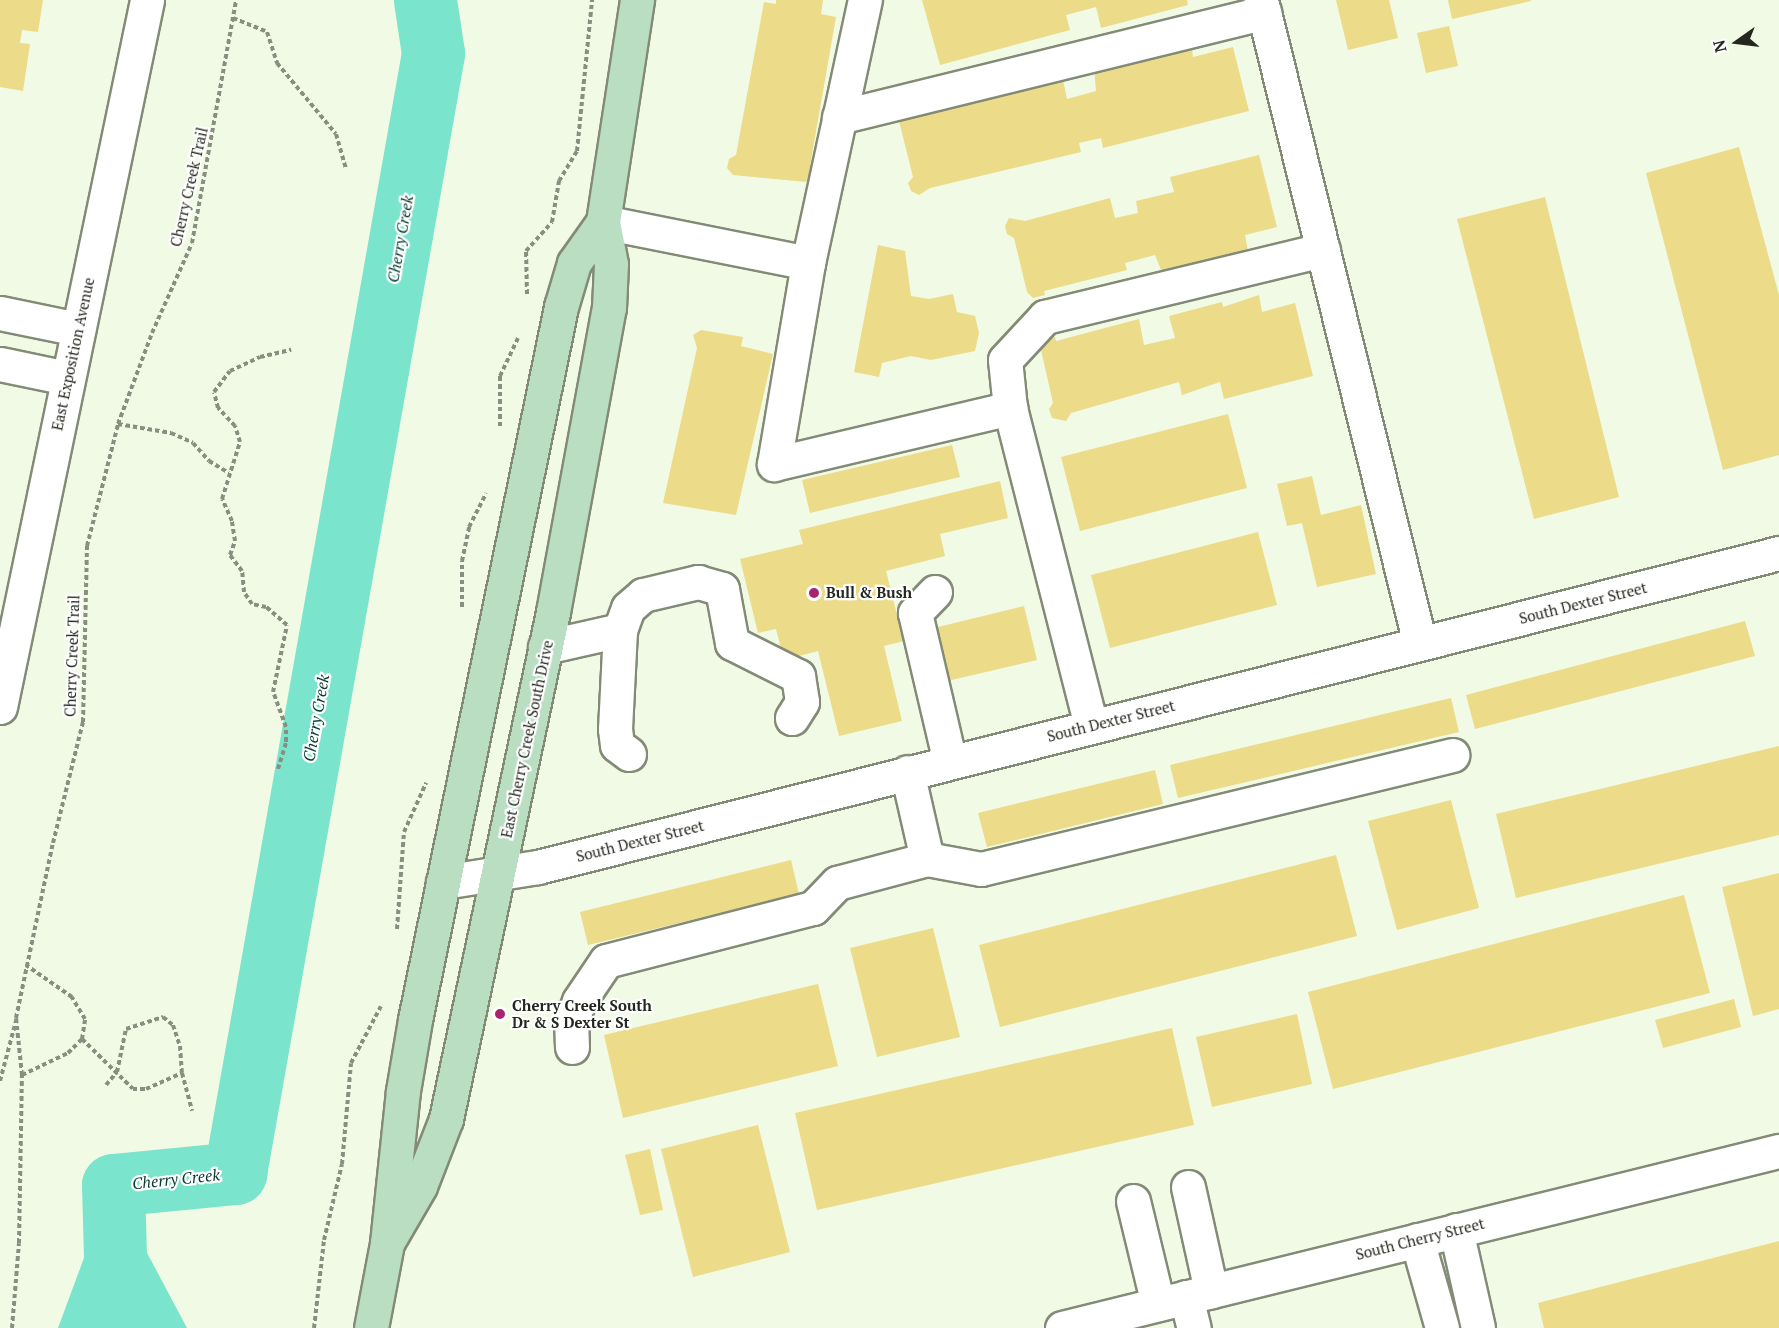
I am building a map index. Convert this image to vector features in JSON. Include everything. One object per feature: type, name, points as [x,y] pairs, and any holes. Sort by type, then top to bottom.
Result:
[{"type":"main road","name":"East Cherry Creek South Drive","points":[[387,1243],[420,1186],[446,1119],[499,875],[609,308],[611,264],[603,222],[638,0]]},
{"type":"main road","name":"East Cherry Creek South Drive","points":[[371,1328],[387,1243],[403,1091],[443,882],[561,303],[574,263],[603,222]]},
{"type":"street","name":"East Exposition Avenue","points":[[0,707],[147,0]]},
{"type":"street","points":[[865,0],[808,263],[774,464],[1010,408]]},
{"type":"street","points":[[839,117],[1262,7],[1420,644]]},
{"type":"street","points":[[603,222],[808,263]]},
{"type":"street","points":[[1091,726],[1010,408],[1005,360],[1045,317],[1323,250]]},
{"type":"street","points":[[0,313],[78,329]]},
{"type":"street","points":[[0,364],[68,378]]},
{"type":"street","name":"South Dexter Street","points":[[443,882],[499,875],[1779,553]]},
{"type":"street","points":[[629,754],[622,752],[616,737],[616,668],[620,630],[628,608],[643,595],[698,582],[722,590],[732,643],[798,676],[802,702],[792,718]]},
{"type":"street","points":[[934,592],[915,613],[950,762]]},
{"type":"street","points":[[545,647],[620,630]]},
{"type":"street","points":[[572,1047],[571,1022],[579,1001],[606,961],[813,909],[837,883],[927,859],[981,869],[1452,755]]},
{"type":"street","points":[[907,772],[927,859]]},
{"type":"street","name":"South Cherry Street","points":[[1062,1328],[1779,1151]]},
{"type":"street","points":[[1185,1297],[1188,1187]]},
{"type":"street","points":[[1133,1201],[1185,1297],[1194,1328]]},
{"type":"street","points":[[1456,1230],[1478,1328]]},
{"type":"street","points":[[1417,1240],[1443,1328]]},
{"type":"path","name":"Cherry Creek Trail","points":[[12,1328],[19,1243],[22,1075],[16,1018],[26,965],[83,722],[87,546],[118,424],[152,333],[192,243],[236,0]]},
{"type":"path","points":[[527,305],[526,251],[552,222],[559,182],[577,151],[592,0]]},
{"type":"path","points":[[233,18],[267,32],[277,63],[336,135],[346,170]]},
{"type":"path","points":[[500,428],[500,376],[521,333]]},
{"type":"path","points":[[278,769],[286,742],[286,727],[273,692],[287,625],[266,607],[252,604],[244,592],[242,571],[230,555],[235,542],[232,520],[222,499],[240,442],[235,426],[218,408],[214,392],[230,371],[260,357],[291,350]]},
{"type":"path","points":[[118,424],[171,432],[194,444],[209,461],[229,473]]},
{"type":"path","points":[[462,619],[462,561],[470,527],[492,483]]},
{"type":"path","points":[[396,939],[404,832],[430,775]]},
{"type":"path","points":[[22,1075],[68,1053],[82,1040],[85,1019],[72,997],[26,965]]},
{"type":"path","points":[[314,1328],[324,1240],[342,1164],[351,1063],[384,999]]},
{"type":"path","points":[[106,1084],[117,1072],[126,1029],[163,1017],[173,1026],[180,1046],[182,1073],[192,1112]]},
{"type":"path","points":[[0,1081],[16,1018]]},
{"type":"path","points":[[82,1040],[133,1089],[146,1089],[182,1073]]},
{"type":"water","points":[[111,1185],[187,1328],[58,1328]]},
{"type":"building","points":[[0,0],[43,0],[38,32],[22,30],[20,43],[30,44],[23,91],[0,87]]},
{"type":"building","points":[[776,0],[823,0],[821,14],[836,17],[810,166],[813,167],[806,182],[733,175],[727,168],[729,159],[736,155],[764,2],[776,4]]},
{"type":"building","points":[[922,0],[1187,0],[1188,5],[1101,28],[1096,7],[1066,15],[1070,30],[940,65]]},
{"type":"building","points":[[1336,0],[1389,0],[1398,38],[1348,50]]},
{"type":"building","points":[[1448,0],[1531,0],[1531,1],[1452,19]]},
{"type":"building","points":[[1449,26],[1458,66],[1426,73],[1417,33]]},
{"type":"building","points":[[1233,47],[1249,111],[1103,148],[1101,138],[1079,143],[1081,152],[930,188],[919,195],[911,191],[908,183],[913,177],[899,121],[901,114],[1063,80],[1067,99],[1096,91],[1094,68],[1107,65],[1108,69],[1192,48],[1193,57]]},
{"type":"building","points":[[1739,147],[1779,295],[1779,455],[1723,470],[1646,173]]},
{"type":"building","points":[[1259,155],[1277,227],[1245,235],[1248,251],[1163,275],[1155,255],[1125,263],[1127,270],[1044,291],[1045,295],[1033,298],[1027,292],[1014,238],[1007,234],[1005,226],[1009,218],[1025,221],[1110,198],[1115,218],[1138,213],[1136,201],[1174,192],[1170,177]]},
{"type":"building","points":[[1545,197],[1619,497],[1534,519],[1457,219]]},
{"type":"building","points":[[878,245],[905,251],[911,296],[929,299],[953,294],[957,312],[975,316],[979,333],[975,351],[931,360],[911,356],[882,363],[879,377],[854,372]]},
{"type":"building","points":[[1259,295],[1262,312],[1295,303],[1313,376],[1224,399],[1220,382],[1182,395],[1179,382],[1071,413],[1066,421],[1052,418],[1049,409],[1053,403],[1039,341],[1055,337],[1056,341],[1139,319],[1144,345],[1175,338],[1169,316],[1222,302],[1223,307]]},
{"type":"building","points":[[701,330],[743,337],[741,346],[773,354],[736,515],[663,503],[697,348],[693,335]]},
{"type":"building","points":[[1228,414],[1247,488],[1080,531],[1061,457]]},
{"type":"building","points":[[952,445],[960,477],[810,513],[802,480]]},
{"type":"building","points":[[1312,476],[1321,515],[1361,505],[1376,574],[1317,587],[1302,523],[1287,526],[1277,484]]},
{"type":"building","points":[[1000,481],[1008,518],[940,534],[945,556],[886,571],[903,638],[908,640],[884,646],[902,721],[839,736],[818,651],[784,660],[776,629],[758,633],[740,559],[803,544],[799,530]]},
{"type":"building","points":[[1258,532],[1277,605],[1110,648],[1091,575]]},
{"type":"building","points":[[1024,606],[1037,660],[943,682],[930,629]]},
{"type":"building","points":[[1745,621],[1755,656],[1475,729],[1466,695]]},
{"type":"building","points":[[1451,698],[1459,732],[1178,798],[1170,765]]},
{"type":"building","points":[[1779,746],[1779,835],[1516,898],[1496,814]]},
{"type":"building","points":[[1155,770],[1163,804],[987,847],[978,813]]},
{"type":"building","points":[[1451,800],[1479,908],[1397,930],[1368,821]]},
{"type":"building","points":[[1336,855],[1357,936],[1000,1027],[979,945]]},
{"type":"building","points":[[791,860],[799,894],[588,945],[580,912]]},
{"type":"building","points":[[1779,873],[1779,1009],[1753,1016],[1722,887]]},
{"type":"building","points":[[1684,895],[1710,993],[1333,1089],[1308,992]]},
{"type":"building","points":[[933,928],[960,1037],[877,1057],[850,948]]},
{"type":"building","points":[[818,984],[838,1066],[623,1118],[604,1035]]},
{"type":"building","points":[[1734,999],[1741,1027],[1663,1048],[1655,1020]]},
{"type":"building","points":[[1297,1014],[1312,1084],[1212,1107],[1196,1037]]},
{"type":"building","points":[[1172,1028],[1194,1125],[817,1210],[795,1113]]},
{"type":"building","points":[[758,1125],[790,1252],[693,1277],[661,1149]]},
{"type":"building","points":[[650,1149],[663,1210],[640,1215],[625,1155]]},
{"type":"building","points":[[1779,1241],[1779,1328],[1544,1328],[1538,1303]]},
{"type":"waterway","name":"Cherry Creek","points":[[117,1328],[113,1185],[235,1173],[433,53],[425,0]]},
{"type":"place","name":"Bull & Bush","points":[[814,593]]},
{"type":"place","name":"Cherry Creek South Dr & S Dexter St","points":[[500,1014]]}]
